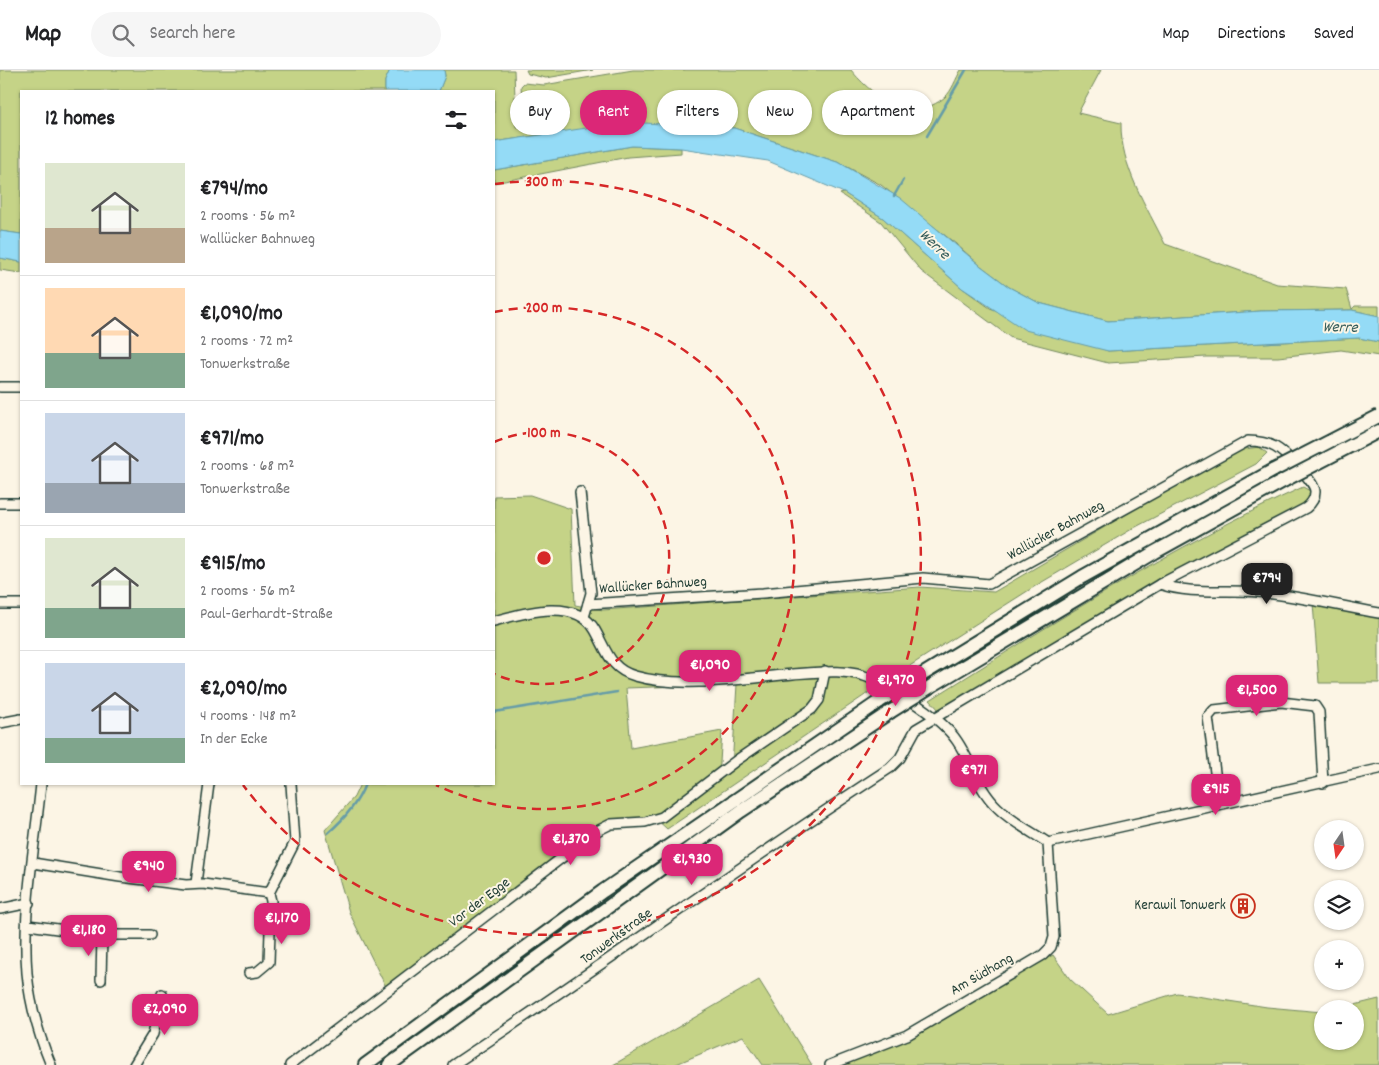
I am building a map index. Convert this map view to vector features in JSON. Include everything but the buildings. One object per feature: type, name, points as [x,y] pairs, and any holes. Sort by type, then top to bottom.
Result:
[{"type":"highway","points":[[365,1065],[603,891],[880,701],[1082,577],[1274,470],[1379,416]]},
{"type":"highway","points":[[389,1065],[741,811],[890,712],[1155,552],[1285,480],[1379,431]]},
{"type":"street","points":[[0,387],[20,387]]},
{"type":"street","name":"Wallücker Bahnweg","points":[[588,604],[754,593],[923,578],[989,584],[1248,441],[1267,443],[1276,448],[1312,482],[1316,490],[1315,495],[1313,502],[1306,508],[1160,584],[933,718]]},
{"type":"street","points":[[580,492],[591,593],[584,617]]},
{"type":"street","points":[[0,503],[20,503]]},
{"type":"street","points":[[1160,584],[1179,591],[1268,593],[1379,613]]},
{"type":"street","points":[[0,604],[20,604]]},
{"type":"street","points":[[495,621],[533,612],[552,611],[570,612],[584,617],[595,629],[608,658],[622,672],[657,681],[825,672],[871,679],[933,718],[957,741],[974,778],[998,808],[1048,843],[1379,769]]},
{"type":"street","name":"Vor der Egge","points":[[290,1065],[597,831],[612,824],[645,822],[662,817],[736,760],[812,709],[819,700],[825,672]]},
{"type":"street","points":[[1219,804],[1208,718],[1214,710],[1281,702],[1316,706],[1319,712],[1323,783]]},
{"type":"street","name":"Tonwerkstraße","points":[[453,1065],[576,983],[771,845],[890,768],[900,758],[916,729],[933,718]]},
{"type":"street","points":[[0,723],[20,719]]},
{"type":"street","points":[[40,785],[29,903],[27,956],[29,990],[35,1018],[51,1065]]},
{"type":"street","points":[[196,883],[210,785]]},
{"type":"street","points":[[249,973],[257,972],[268,962],[271,921],[269,893],[296,842],[291,785]]},
{"type":"street","name":"Am Südhang","points":[[830,1065],[908,1035],[1044,955],[1051,947],[1054,937],[1048,843]]},
{"type":"street","points":[[33,863],[120,877],[186,885],[196,883],[269,893]]},
{"type":"street","points":[[0,909],[29,903]]},
{"type":"street","points":[[28,925],[102,935],[150,935]]},
{"type":"street","points":[[101,980],[102,935]]},
{"type":"street","points":[[134,1065],[154,1034],[162,994]]},
{"type":"green space","points":[[0,70],[390,70],[385,81],[385,90],[20,90],[20,234],[0,231]]},
{"type":"green space","points":[[444,70],[514,70],[515,90],[510,90],[510,135],[541,135],[495,142],[495,90],[439,90],[445,76]]},
{"type":"green space","points":[[526,70],[593,70],[546,78],[528,74]]},
{"type":"green space","points":[[633,70],[851,70],[870,90],[822,90],[822,135],[933,135],[933,104],[945,97],[961,70],[1101,70],[1078,113],[1121,123],[1125,155],[1130,170],[1143,201],[1165,244],[1277,284],[1346,289],[1352,309],[1355,306],[1379,306],[1379,316],[1352,310],[1261,311],[1108,321],[1039,303],[1009,287],[881,185],[840,163],[755,135],[812,135],[812,90],[748,90],[748,133],[738,129],[738,90],[657,90],[657,130],[647,130],[647,90],[580,90],[580,132],[570,132],[570,90],[521,90],[521,86],[524,83],[544,85]]},
{"type":"green space","points":[[632,146],[681,148],[681,153],[628,157],[495,183],[495,170]]},
{"type":"green space","points":[[844,193],[883,218],[962,288],[990,308],[1108,351],[1359,338],[1379,342],[1379,356],[1341,350],[1278,357],[1206,357],[1108,363],[1011,338],[921,271],[881,222],[840,194]]},
{"type":"green space","points":[[0,258],[20,262],[20,273],[0,270]]},
{"type":"green space","points":[[1259,447],[1267,453],[1256,464],[1132,529],[1037,585],[886,681],[883,679],[871,687],[874,689],[667,829],[655,818],[612,821],[386,987],[349,912],[325,830],[354,797],[360,785],[495,785],[495,496],[530,495],[571,509],[575,605],[603,610],[920,587],[994,592],[1238,450]],"holes":[[[737,684],[732,768],[719,778],[722,731],[631,748],[626,688]]]},
{"type":"green space","points":[[1303,487],[1310,491],[1309,501],[1304,507],[939,710],[930,700],[1160,560],[1207,534]]},
{"type":"green space","points":[[1313,603],[1379,616],[1379,683],[1319,683]]},
{"type":"green space","points":[[1053,955],[1070,979],[1108,1014],[1177,993],[1267,1007],[1314,1011],[1314,1050],[1364,1050],[1364,1003],[1379,999],[1379,1065],[832,1065],[962,1005]]},
{"type":"green space","points":[[759,980],[812,1065],[763,1065],[743,1036],[674,1065],[613,1065]]},
{"type":"water","points":[[390,70],[444,70],[445,76],[439,90],[385,90],[385,81]]},
{"type":"water","name":"Werre","points":[[647,123],[657,124],[657,135],[738,135],[738,129],[748,133],[748,135],[755,135],[840,163],[900,198],[981,266],[1009,287],[1039,303],[1108,321],[1261,311],[1352,310],[1379,316],[1379,342],[1359,338],[1108,351],[1025,330],[962,288],[883,218],[844,193],[768,161],[681,148],[632,146],[495,170],[495,142],[540,135],[570,135],[570,130],[580,129],[580,135],[647,135]]},
{"type":"water","points":[[0,231],[20,234],[20,262],[0,258]]},
{"type":"waterway","points":[[927,136],[966,70]]},
{"type":"waterway","points":[[894,196],[903,180]]},
{"type":"waterway","points":[[495,712],[617,692]]},
{"type":"waterway","points":[[328,833],[349,811],[364,785]]},
{"type":"place","name":"Kerawil Tonwerk","points":[[1243,906]]}]
